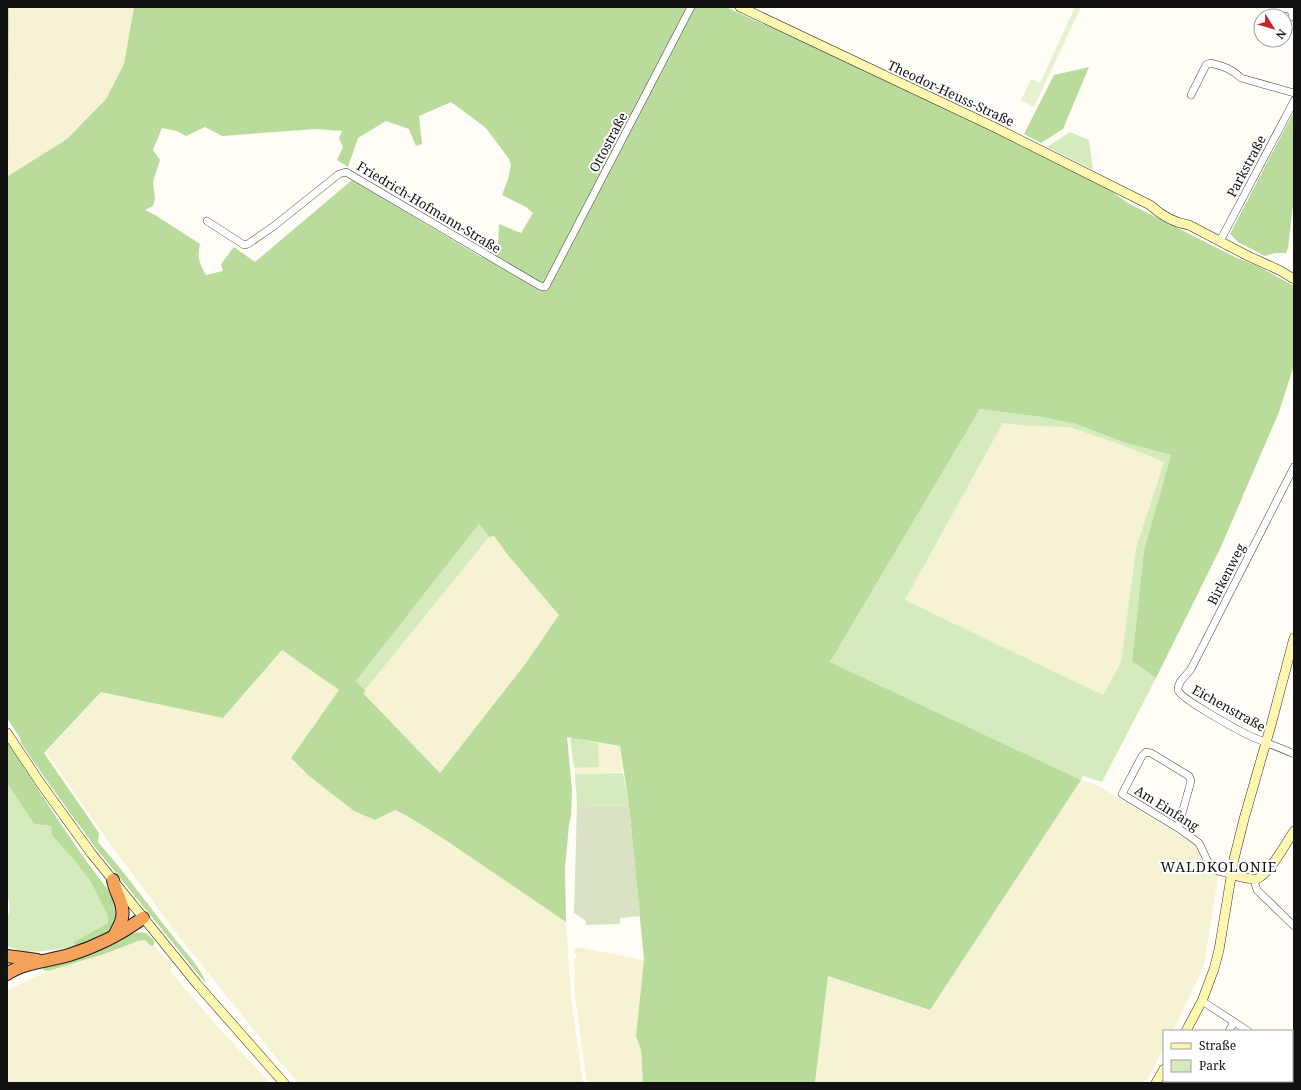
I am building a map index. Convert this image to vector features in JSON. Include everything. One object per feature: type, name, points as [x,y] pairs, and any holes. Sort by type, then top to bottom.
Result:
[{"type":"highway","points":[[113,880],[114,888],[122,905],[122,917],[114,936]]},
{"type":"highway","points":[[7,974],[26,965],[82,950],[114,936],[143,918]]},
{"type":"highway","points":[[7,956],[46,960]]},
{"type":"main road","name":"Theodor-Heuss-Straße","points":[[740,7],[994,127],[1150,206],[1164,209],[1183,219],[1189,226],[1279,270],[1294,279]]},
{"type":"main road","points":[[1187,1030],[1202,1001],[1214,969],[1219,950],[1230,874],[1294,638]]},
{"type":"main road","points":[[7,733],[71,827],[143,918],[197,984],[284,1083]]},
{"type":"main road","points":[[1230,874],[1256,879],[1260,878],[1269,870],[1294,831]]},
{"type":"main road","points":[[1156,1083],[1163,1071]]},
{"type":"street","name":"Ottostraße","points":[[544,287],[548,284],[691,7]]},
{"type":"street","points":[[1190,95],[1206,65],[1210,63],[1228,68],[1241,78],[1294,93]]},
{"type":"street","name":"Parkstraße","points":[[1220,241],[1294,101]]},
{"type":"street","name":"Friedrich-Hofmann-Straße","points":[[207,221],[244,245],[248,244],[274,226],[339,174],[346,172],[544,287]]},
{"type":"street","name":"Birkenweg","points":[[1178,689],[1179,684],[1191,670],[1294,467]]},
{"type":"street","name":"Eichenstraße","points":[[1178,689],[1181,694],[1208,713],[1249,736],[1294,754]]},
{"type":"street","name":"Am Einfang","points":[[1178,828],[1191,781],[1189,776],[1151,753],[1146,752],[1142,756],[1122,794],[1178,828],[1199,843],[1204,851],[1207,861],[1213,868],[1230,874]]},
{"type":"street","points":[[1256,879],[1255,884],[1257,890],[1294,926]]},
{"type":"street","points":[[1202,1001],[1246,1030]]},
{"type":"street","points":[[1230,1030],[1234,1022]]},
{"type":"shaded area","points":[[9,7],[134,7],[124,64],[106,99],[67,139],[7,176]]},
{"type":"shaded area","points":[[1003,423],[1029,426],[1069,427],[1119,444],[1164,462],[1136,548],[1121,662],[1103,695],[905,600]]},
{"type":"shaded area","points":[[494,536],[507,554],[559,615],[526,663],[440,773],[364,694],[365,690],[489,537]]},
{"type":"shaded area","points":[[282,650],[339,690],[291,758],[309,776],[354,811],[375,820],[395,810],[409,817],[566,922],[571,997],[583,1083],[299,1083],[277,1059],[176,933],[103,834],[46,752],[101,692],[223,718]]},
{"type":"shaded area","points":[[598,743],[620,746],[623,772],[575,774],[574,768],[599,767]]},
{"type":"shaded area","points":[[1081,780],[1099,786],[1192,843],[1195,843],[1216,872],[1218,877],[1204,964],[1173,1030],[1163,1030],[1163,1050],[1145,1083],[815,1083],[828,976],[930,1010]]},
{"type":"shaded area","points":[[145,940],[151,946],[154,945],[172,967],[169,970],[218,1027],[270,1083],[7,1083],[7,990],[48,971]]},
{"type":"shaded area","points":[[578,947],[644,960],[636,1036],[641,1050],[643,1083],[587,1083],[575,996],[574,958],[576,958],[576,953],[574,953],[575,949]]},
{"type":"green space","points":[[7,7],[9,7],[8,176],[67,139],[106,99],[124,64],[134,7],[726,7],[1020,143],[1101,184],[1128,203],[1237,258],[1258,266],[1294,286],[1294,365],[1279,412],[1220,549],[1156,678],[1132,661],[1144,550],[1171,455],[1126,443],[1076,424],[1042,417],[980,409],[830,662],[1081,780],[930,1010],[828,976],[815,1083],[643,1083],[641,1050],[636,1036],[644,960],[629,806],[620,746],[567,737],[572,790],[571,816],[565,868],[566,922],[409,817],[395,810],[375,820],[354,811],[309,776],[291,758],[339,690],[282,650],[223,718],[101,692],[44,753],[99,833],[98,842],[192,960],[204,978],[206,984],[95,847],[21,743],[20,738],[7,718]],"holes":[[[451,102],[486,128],[509,159],[511,165],[502,195],[526,207],[533,213],[521,233],[499,224],[498,243],[481,257],[352,180],[255,262],[234,247],[221,264],[223,271],[206,275],[199,260],[200,244],[145,210],[153,206],[155,198],[153,182],[160,160],[153,150],[162,128],[177,131],[186,136],[205,127],[222,136],[316,129],[342,131],[339,138],[343,147],[337,160],[348,167],[358,138],[386,121],[409,129],[416,146],[422,144],[419,116]],[[479,524],[489,537],[494,536],[507,554],[559,615],[526,663],[440,773],[364,694],[365,690],[356,681]]]},
{"type":"green space","points":[[1075,7],[1081,7],[1034,107],[1021,100],[1031,79],[1040,83]]},
{"type":"green space","points":[[1089,67],[1063,129],[1041,143],[1024,134],[1054,75]]},
{"type":"green space","points":[[1294,111],[1294,197],[1288,248],[1286,253],[1275,253],[1265,256],[1238,242],[1230,234]]},
{"type":"green space","points":[[1070,132],[1089,140],[1093,170],[1047,147]]},
{"type":"green space","points":[[980,409],[1042,417],[1076,424],[1126,443],[1171,455],[1144,550],[1132,661],[1156,678],[1102,782],[1083,776],[1081,780],[830,662]],"holes":[[[1003,423],[1029,426],[1069,427],[1119,444],[1164,462],[1136,548],[1121,662],[1103,695],[905,600]]]},
{"type":"green space","points":[[479,524],[489,537],[365,690],[356,681]]},
{"type":"green space","points":[[570,737],[598,743],[599,767],[574,768]]},
{"type":"green space","points":[[7,742],[65,830],[117,903],[119,908],[119,917],[116,923],[107,933],[94,940],[75,947],[74,942],[108,923],[107,914],[91,882],[76,862],[52,835],[51,826],[34,824],[7,783]]},
{"type":"green space","points":[[623,773],[629,806],[577,805],[575,774]]},
{"type":"green space","points":[[7,783],[34,824],[51,826],[91,882],[107,914],[108,923],[74,942],[75,947],[23,952],[7,946],[7,918],[10,907],[7,896]]},
{"type":"green space","points":[[577,805],[629,806],[640,916],[620,918],[620,924],[586,925],[586,921],[574,913]]},
{"type":"green space","points":[[140,932],[146,933],[154,940],[154,945],[151,946],[145,940],[138,941],[104,954],[48,971],[43,970],[43,967],[113,942],[130,934]]},
{"type":"district","name":"WALDKOLONIE","points":[[1219,866]]}]
